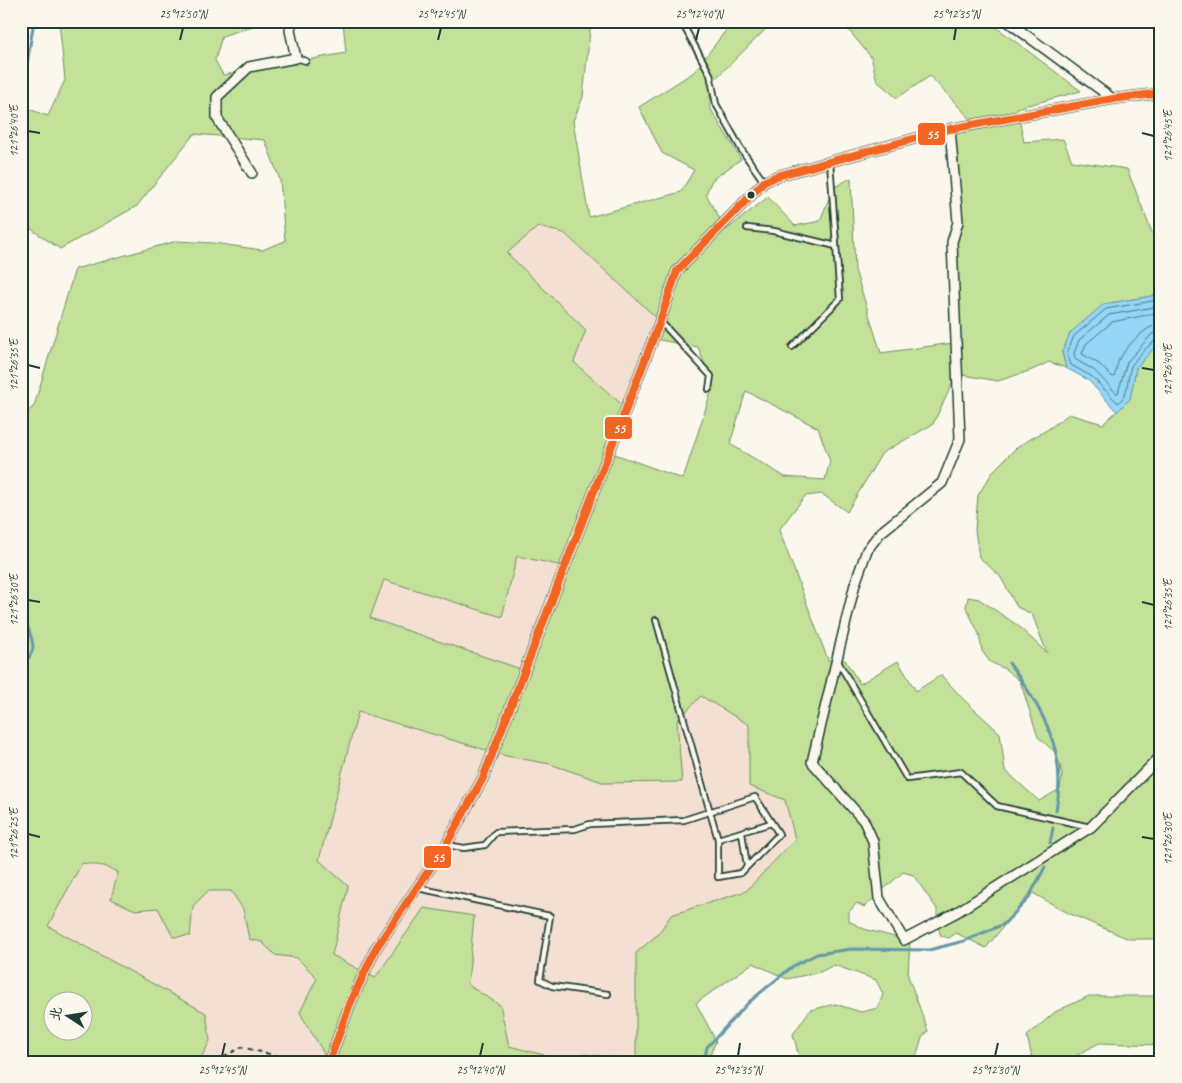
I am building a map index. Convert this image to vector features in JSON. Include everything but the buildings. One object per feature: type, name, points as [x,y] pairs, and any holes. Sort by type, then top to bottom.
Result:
[{"type":"street","points":[[252,173],[217,118],[217,97],[249,68],[296,58],[290,30],[292,21]]},
{"type":"street","points":[[1007,21],[1113,99]]},
{"type":"street","points":[[329,1062],[350,1004],[376,948],[446,845],[483,778],[660,321],[677,271],[764,182],[777,176],[950,129],[1113,99],[1161,93]]},
{"type":"street","points":[[950,129],[958,222],[952,242],[960,439],[942,483],[880,533],[867,550],[855,584],[812,762],[864,821],[874,841],[880,898],[904,940],[957,912],[1091,827],[1161,756]]},
{"type":"lane","points":[[681,21],[710,74],[716,104],[741,149],[764,182]]},
{"type":"lane","points":[[296,58],[306,61]]},
{"type":"lane","points":[[792,348],[840,299],[830,162]]},
{"type":"lane","points":[[747,228],[774,230],[836,246]]},
{"type":"lane","points":[[660,321],[711,376],[709,389]]},
{"type":"lane","points":[[446,845],[464,848],[485,845],[496,832],[576,829],[590,824],[684,820],[710,812],[756,797],[771,824],[779,834],[741,873],[718,877],[718,839],[710,812],[656,620]]},
{"type":"lane","points":[[837,660],[907,779],[961,772],[997,806],[1091,827]]},
{"type":"lane","points":[[718,839],[771,824]]},
{"type":"lane","points":[[742,832],[747,866]]},
{"type":"lane","points":[[418,888],[550,916],[540,980],[552,986],[608,994]]},
{"type":"path","points":[[216,1062],[241,1047],[302,1062]]},
{"type":"shaded area","points":[[538,227],[563,233],[660,321],[628,410],[574,361],[507,253]]},
{"type":"shaded area","points":[[517,556],[568,567],[527,671],[370,618],[384,580],[501,617]]},
{"type":"shaded area","points":[[645,612],[701,696],[749,725],[749,773],[764,792],[785,800],[792,830],[796,836],[746,891],[671,915],[658,934],[636,953],[636,1055],[617,1058],[582,1054],[572,1062],[509,1046],[500,1005],[468,985],[424,908],[375,978],[332,955],[348,886],[319,860],[358,712],[506,756],[550,764]]},
{"type":"shaded area","points":[[82,863],[104,866],[118,872],[135,910],[158,908],[190,936],[193,905],[208,891],[231,891],[243,909],[249,939],[262,942],[275,955],[297,958],[317,979],[306,1025],[322,1049],[327,1062],[199,1062],[210,1041],[206,1013],[48,926]]},
{"type":"green space","points":[[59,21],[268,21],[222,36],[215,60],[223,75],[346,53],[343,21],[591,21],[583,97],[573,121],[589,217],[681,192],[694,170],[662,153],[639,107],[694,72],[733,21],[774,21],[710,84],[710,108],[741,159],[712,180],[706,194],[726,230],[768,197],[795,226],[820,221],[833,188],[851,178],[855,270],[881,353],[953,343],[952,134],[975,124],[930,76],[897,98],[877,81],[871,57],[841,21],[988,21],[1081,91],[1017,108],[1024,142],[1063,139],[1072,161],[1127,169],[1153,235],[1161,236],[1161,289],[1152,296],[1104,304],[1062,352],[1066,368],[1049,362],[1032,370],[998,381],[957,374],[933,424],[882,453],[847,512],[822,494],[805,496],[779,530],[828,660],[845,660],[860,684],[898,661],[916,691],[941,675],[964,700],[1000,733],[1005,770],[1039,801],[1060,789],[1062,776],[1060,765],[1055,752],[1038,737],[1020,681],[1005,669],[990,662],[982,651],[979,634],[966,607],[968,597],[979,599],[1017,625],[1047,653],[1032,614],[1017,607],[1000,576],[979,557],[975,530],[978,495],[994,470],[1018,446],[1047,430],[1069,414],[1103,424],[1130,399],[1136,368],[1161,340],[1161,939],[1129,939],[1068,913],[1031,892],[986,948],[956,933],[949,938],[941,936],[937,923],[937,909],[913,875],[903,872],[864,907],[857,903],[849,912],[849,921],[864,929],[910,941],[908,976],[928,1031],[922,1038],[916,1057],[921,1062],[805,1062],[799,1057],[793,1034],[810,1010],[835,1004],[861,1012],[878,1008],[883,994],[876,980],[834,965],[820,972],[787,979],[753,963],[696,1003],[716,1041],[707,1062],[636,1062],[636,953],[658,934],[671,915],[746,891],[795,839],[785,800],[749,786],[749,725],[701,696],[677,721],[682,782],[605,783],[550,764],[506,756],[358,712],[319,860],[348,886],[332,955],[375,978],[424,908],[474,916],[468,985],[500,1005],[509,1046],[571,1062],[327,1062],[300,1012],[317,978],[297,958],[275,955],[262,942],[249,939],[243,909],[231,891],[208,891],[193,906],[190,936],[173,937],[158,908],[135,910],[111,899],[118,872],[104,866],[82,863],[48,926],[206,1013],[210,1041],[199,1062],[21,1062],[21,417],[34,406],[75,269],[177,241],[213,243],[262,250],[285,241],[280,180],[265,140],[194,134],[137,206],[60,249],[21,222],[21,106],[48,116],[65,80]],"holes":[[[538,227],[564,233],[660,321],[654,339],[698,347],[713,386],[683,479],[612,453],[628,410],[574,362],[586,330],[507,253]],[[746,391],[818,428],[830,461],[825,480],[785,477],[730,444]],[[517,556],[567,567],[527,671],[370,618],[384,580],[502,617]]]},
{"type":"green space","points":[[1089,996],[1161,996],[1161,1045],[1099,1043],[1065,1062],[1033,1062],[1027,1036],[1055,1012]]},
{"type":"green space","points":[[582,1054],[617,1058],[612,1062],[572,1062]]},
{"type":"water","points":[[1161,289],[1161,340],[1136,368],[1130,399],[1117,412],[1088,380],[1066,368],[1062,352],[1070,333],[1104,304],[1152,296]]},
{"type":"waterway","points":[[21,100],[34,21]]},
{"type":"waterway","points":[[21,624],[27,625],[33,643],[30,656],[21,666]]},
{"type":"waterway","points":[[1009,663],[1042,714],[1055,750],[1059,789],[1056,810]]},
{"type":"waterway","points":[[1050,843],[1053,828]]},
{"type":"waterway","points":[[704,1062],[707,1047],[749,1002],[793,966],[817,954],[851,949],[929,950],[964,941],[1004,924],[1028,899],[1045,867]]},
{"type":"transit line","name":"55","points":[[329,1062],[350,1004],[376,948],[446,845],[483,778],[660,321],[677,271],[764,182],[777,176],[950,129],[1113,99],[1161,93]]}]
